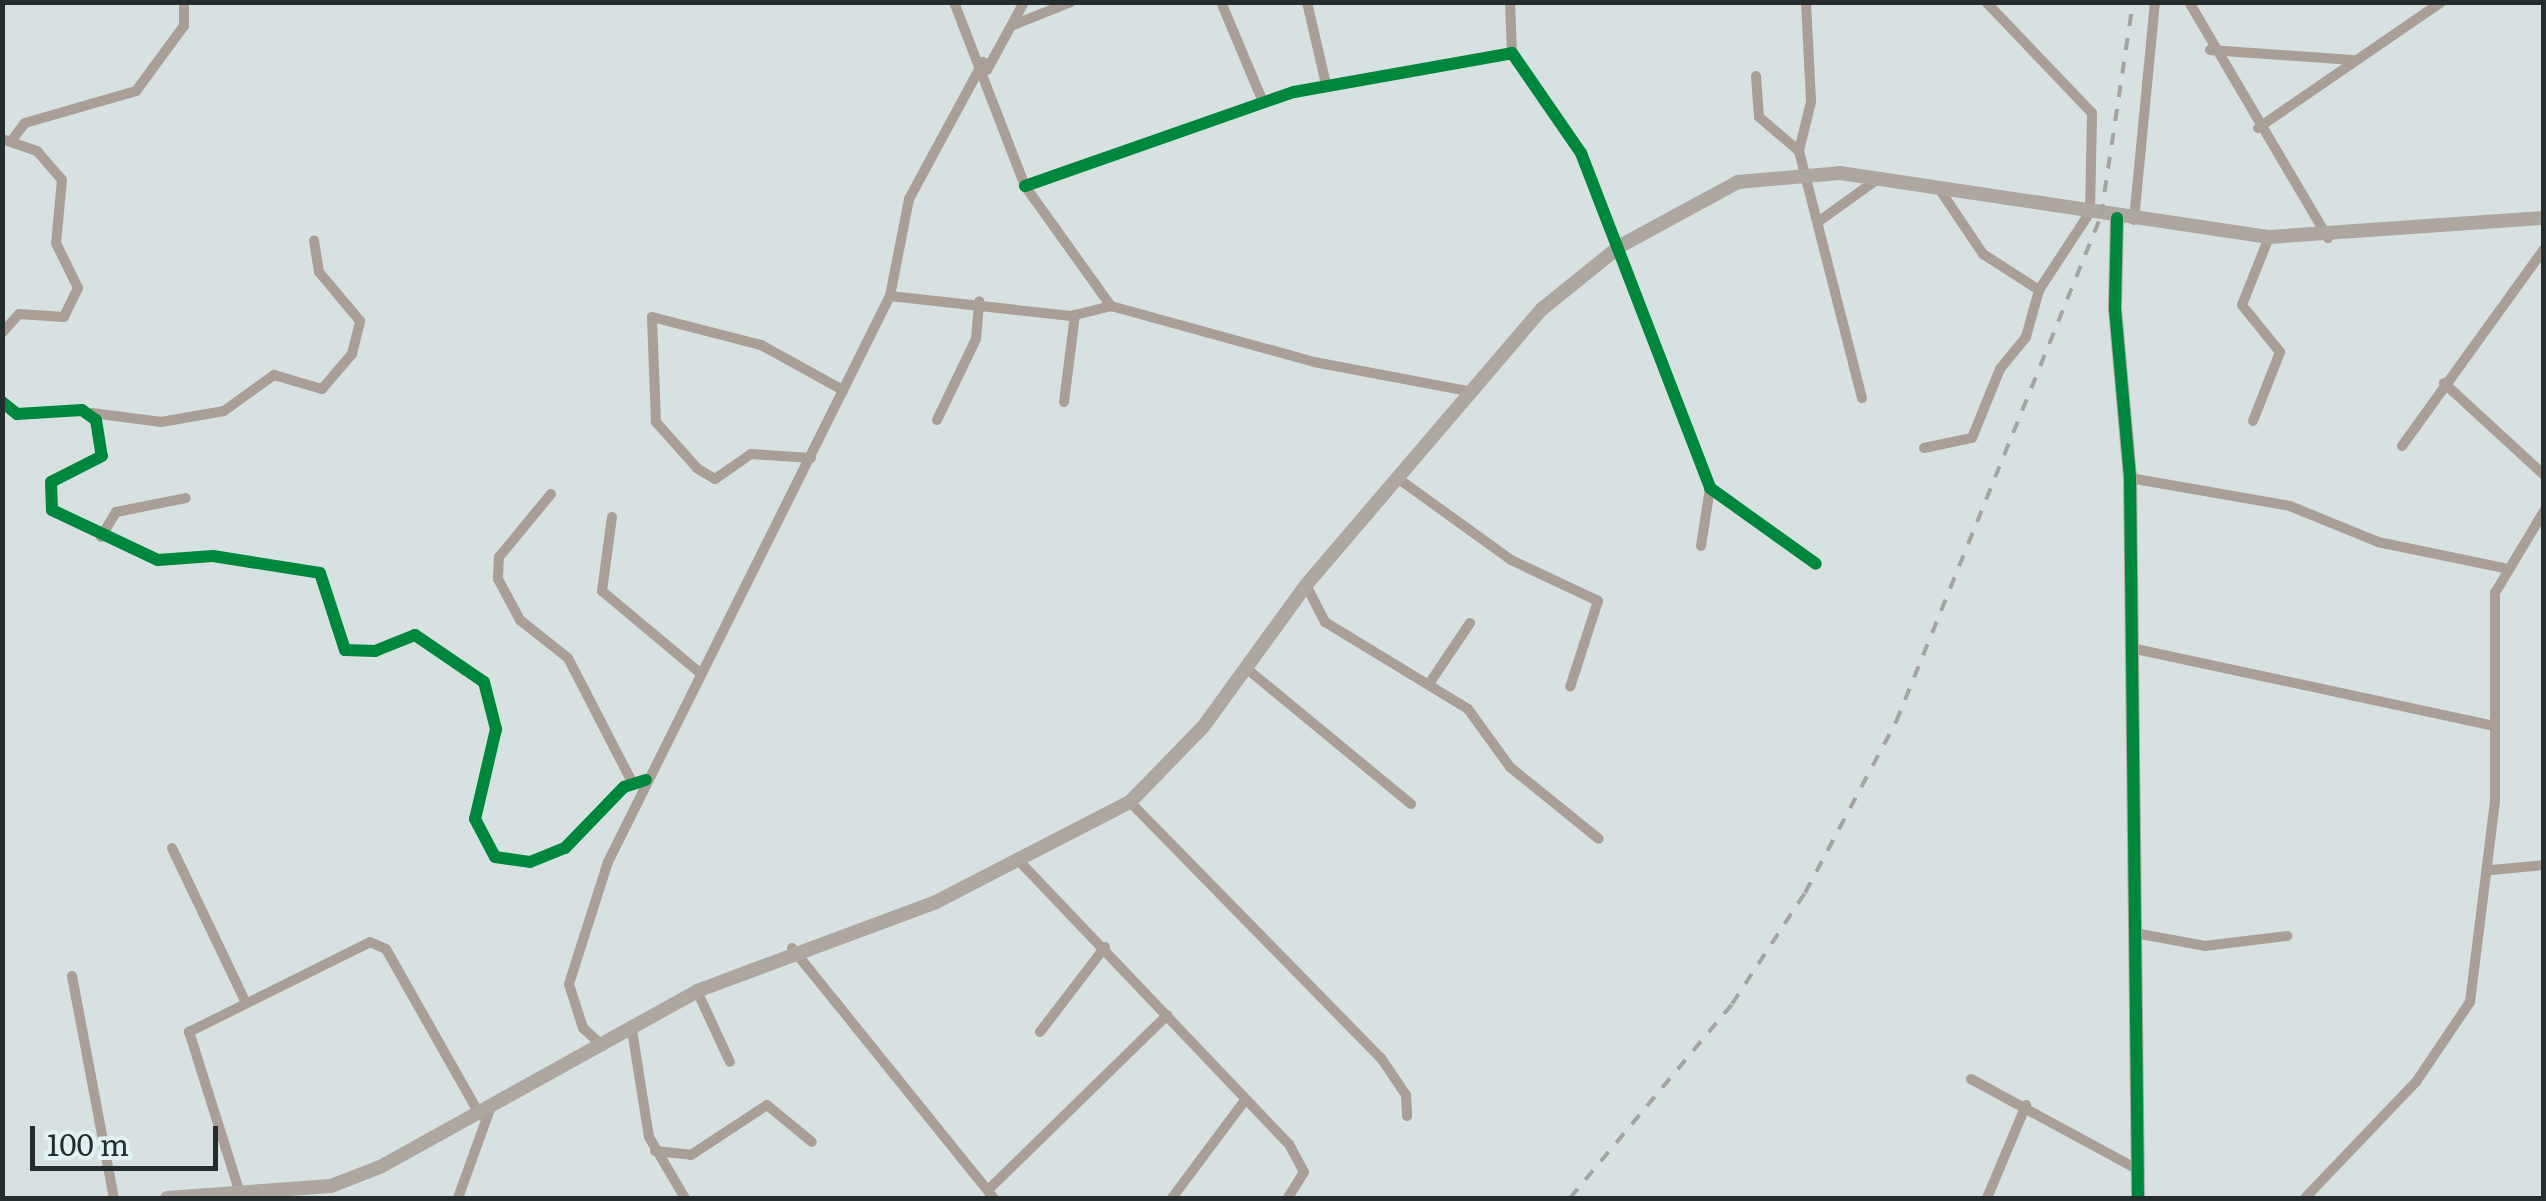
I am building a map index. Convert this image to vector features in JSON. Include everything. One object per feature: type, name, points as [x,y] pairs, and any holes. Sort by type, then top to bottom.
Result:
[{"type":"main road","points":[[167,1198],[238,1187],[326,1192],[605,1047],[697,990],[792,948],[1022,864],[1130,802],[1246,668],[1306,585],[1395,476],[1542,310],[1620,246],[1738,182],[1804,170],[1937,186],[2134,221],[2269,236],[2328,238],[2544,218]]},
{"type":"main road","points":[[2117,218],[2114,310],[2130,478],[2138,1198]]},
{"type":"street","points":[[2,333],[19,314],[64,317],[78,288],[56,243],[62,180],[37,151],[7,140],[25,123],[136,91],[184,26],[184,2]]},
{"type":"street","points":[[954,2],[985,66],[1025,186],[1111,306]]},
{"type":"street","points":[[605,1047],[575,1009],[571,961],[646,780],[890,296],[909,199],[1024,2]]},
{"type":"street","points":[[1013,25],[1072,2]]},
{"type":"street","points":[[1221,2],[1262,102]]},
{"type":"street","points":[[1307,2],[1326,84]]},
{"type":"street","points":[[1510,2],[1512,53],[1581,153],[1710,488],[1700,546]]},
{"type":"street","points":[[1798,151],[1811,102],[1806,2]]},
{"type":"street","points":[[1924,448],[1972,438],[2000,370],[2026,338],[2039,290],[2090,212],[2092,112],[1986,2]]},
{"type":"street","points":[[2134,221],[2155,2]]},
{"type":"street","points":[[2190,2],[2210,50],[2328,238]]},
{"type":"street","points":[[2258,128],[2441,2]]},
{"type":"street","points":[[2210,50],[2354,60]]},
{"type":"street","points":[[1025,186],[1262,102],[1326,84],[1512,53]]},
{"type":"street","points":[[1756,76],[1759,117],[1798,151],[1862,398]]},
{"type":"street","points":[[1818,222],[1879,178]]},
{"type":"street","points":[[1937,186],[1983,254],[2039,290]]},
{"type":"street","points":[[2254,421],[2280,352],[2242,305],[2269,236]]},
{"type":"street","points":[[2,402],[17,414],[92,414],[161,422],[224,411],[274,376],[322,389],[352,354],[360,321],[319,272],[314,240]]},
{"type":"street","points":[[2402,446],[2544,249]]},
{"type":"street","points":[[890,296],[979,301],[1075,315],[1111,306],[1314,362],[1468,391]]},
{"type":"street","points":[[937,420],[976,339],[979,301]]},
{"type":"street","points":[[1064,402],[1075,315]]},
{"type":"street","points":[[811,458],[751,454],[715,478],[697,468],[656,422],[652,317],[760,345],[843,390]]},
{"type":"street","points":[[2444,383],[2544,475]]},
{"type":"street","points":[[92,414],[102,456],[56,477],[46,501],[101,537],[158,560],[213,556],[320,573],[345,650],[375,651],[404,632],[484,682],[496,729],[475,819],[494,857],[530,862],[564,848],[632,782],[646,780]]},
{"type":"street","points":[[1395,476],[1495,550],[1598,601],[1570,687]]},
{"type":"street","points":[[2130,478],[2290,506],[2378,542],[2503,568]]},
{"type":"street","points":[[1710,488],[1816,564]]},
{"type":"street","points":[[550,494],[499,557],[498,579],[520,620],[568,658],[632,782]]},
{"type":"street","points":[[101,537],[116,512],[186,498]]},
{"type":"street","points":[[2305,1198],[2416,1082],[2470,1002],[2490,870],[2494,726],[2491,648],[2503,568],[2544,511]]},
{"type":"street","points":[[612,518],[602,592],[700,673]]},
{"type":"street","points":[[1306,585],[1339,634],[1431,681],[1475,716],[1510,767],[1600,838]]},
{"type":"street","points":[[1431,681],[1470,623]]},
{"type":"street","points":[[2130,648],[2494,726]]},
{"type":"street","points":[[1246,668],[1411,804]]},
{"type":"street","points":[[1130,802],[1381,1058],[1406,1095],[1407,1116]]},
{"type":"street","points":[[172,848],[244,1001]]},
{"type":"street","points":[[1022,864],[1105,947],[1302,1163],[1288,1198]]},
{"type":"street","points":[[2490,870],[2544,864]]},
{"type":"street","points":[[2135,932],[2205,946],[2287,936]]},
{"type":"street","points":[[238,1187],[188,1038],[244,1001],[378,942],[485,1112],[458,1198]]},
{"type":"street","points":[[1040,1032],[1105,947]]},
{"type":"street","points":[[792,948],[991,1194],[1166,1014]]},
{"type":"street","points":[[72,976],[114,1198]]},
{"type":"street","points":[[697,990],[730,1062]]},
{"type":"street","points":[[632,1030],[655,1151],[685,1198]]},
{"type":"street","points":[[1971,1078],[2138,1169]]},
{"type":"street","points":[[1172,1198],[1245,1100]]},
{"type":"street","points":[[655,1151],[691,1155],[766,1105],[812,1142]]},
{"type":"street","points":[[1987,1198],[2026,1105]]},
{"type":"railway","points":[[1570,1198],[1732,1004],[1805,893],[1896,722],[2101,216],[2133,2]]},
{"type":"cycle path","points":[[1025,186],[1294,92],[1512,53],[1581,153],[1710,488],[1816,564]]},
{"type":"cycle path","points":[[2117,218],[2115,309],[2130,478],[2138,1198]]},
{"type":"cycle path","points":[[2,402],[17,414],[82,410],[96,420],[102,456],[51,482],[52,510],[158,560],[213,556],[320,573],[345,650],[375,651],[415,635],[484,682],[496,729],[475,819],[495,857],[530,862],[565,848],[624,787],[646,780]]}]
